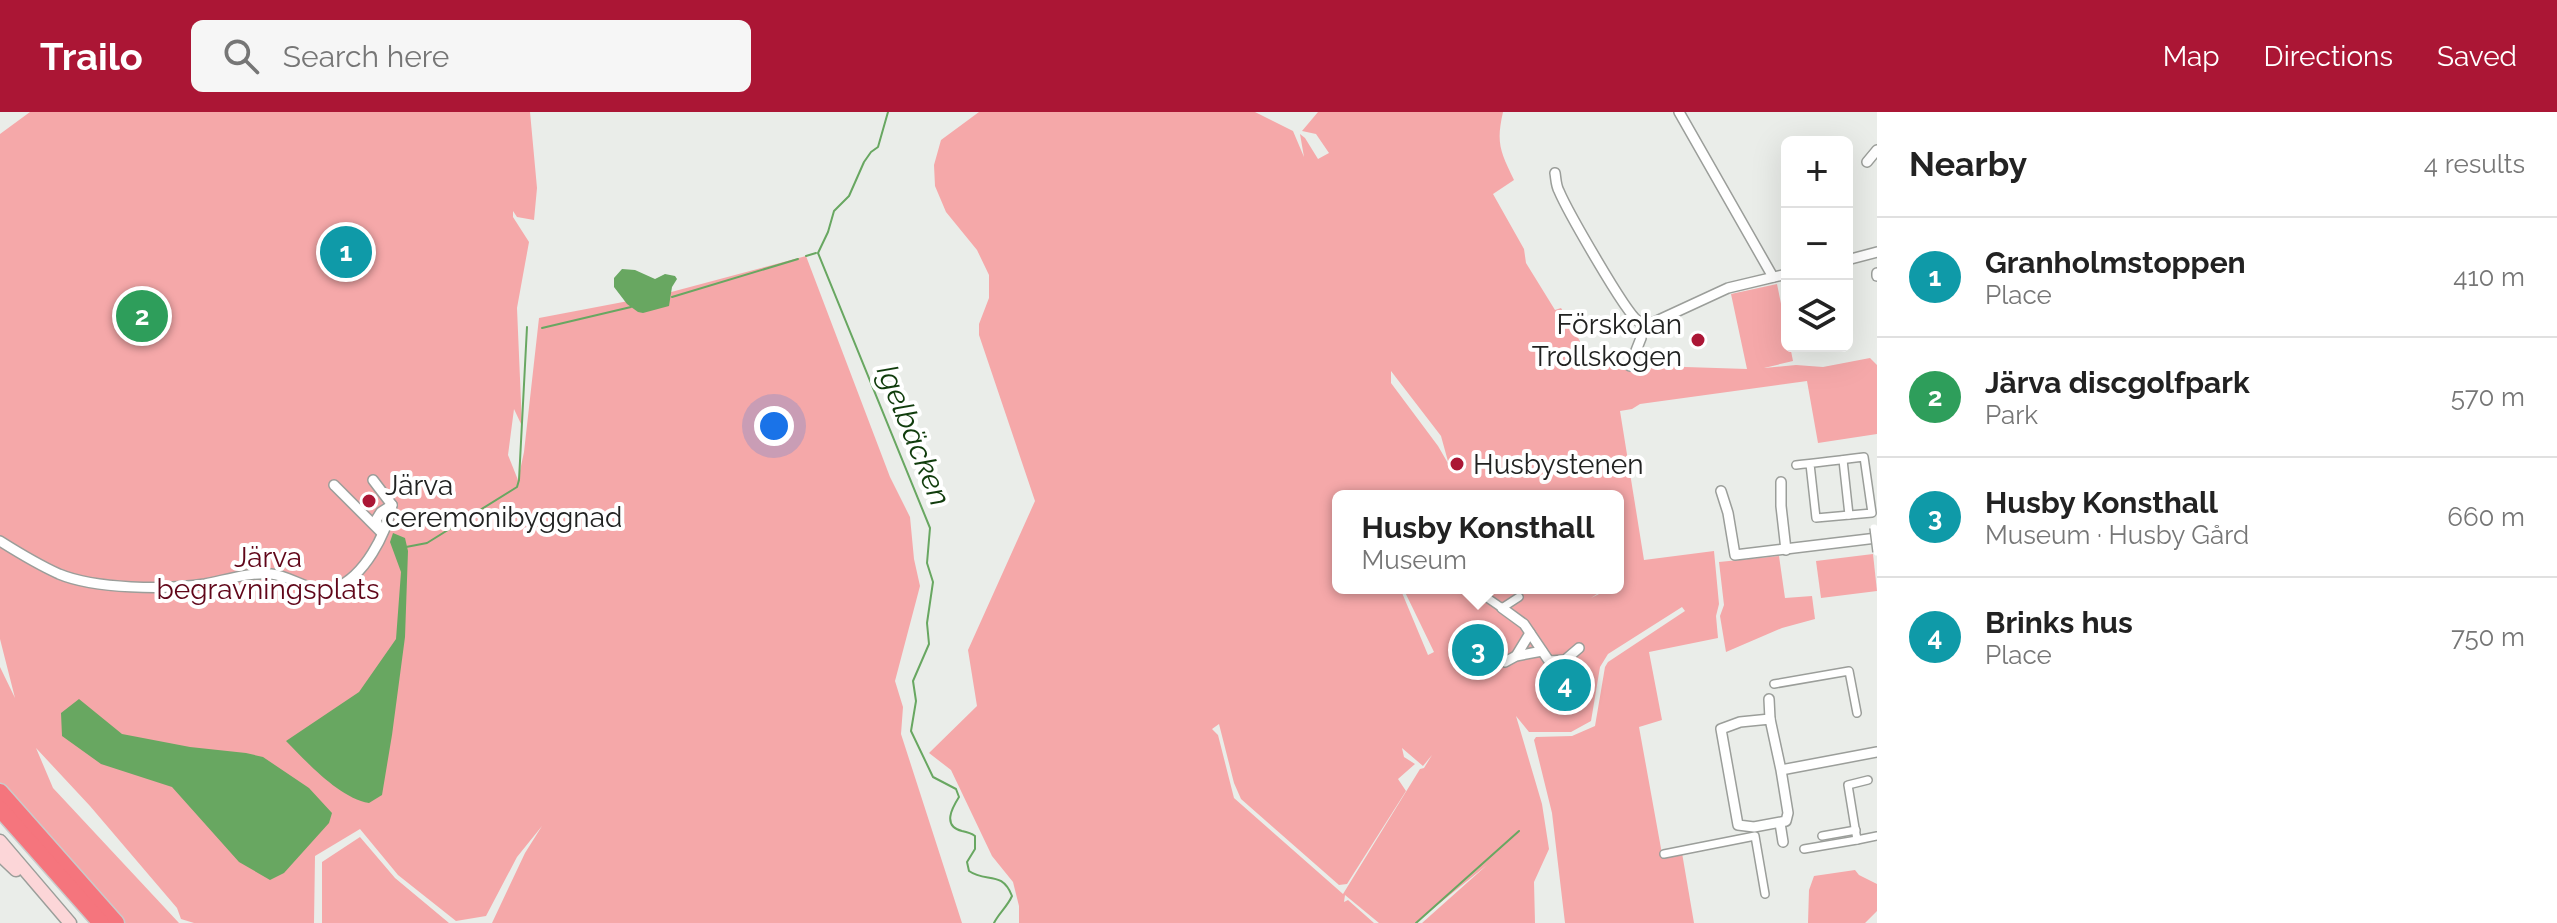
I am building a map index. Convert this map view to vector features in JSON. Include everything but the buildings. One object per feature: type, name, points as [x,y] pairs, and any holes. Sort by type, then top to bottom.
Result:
[{"type":"highway","points":[[0,792],[116,923]]},
{"type":"highway","points":[[0,809],[101,923]]},
{"type":"main road","points":[[0,841],[70,923]]},
{"type":"main road","points":[[0,855],[46,896]]},
{"type":"street","points":[[1679,112],[1773,277]]},
{"type":"street","points":[[1867,162],[1877,150]]},
{"type":"street","points":[[1555,173],[1558,190],[1606,275],[1636,321],[1642,324],[1650,324],[1728,288],[1781,275]]},
{"type":"street","points":[[1853,258],[1877,252]]},
{"type":"street","points":[[1630,366],[1641,338],[1642,324]]},
{"type":"street","points":[[1796,465],[1864,457],[1877,552]]},
{"type":"street","points":[[1843,460],[1849,515]]},
{"type":"street","points":[[1810,464],[1816,518],[1872,513]]},
{"type":"street","points":[[0,541],[61,575],[89,582],[155,588],[272,574],[316,590],[328,590],[346,582],[364,565],[390,518],[392,505],[373,480]]},
{"type":"street","points":[[1781,482],[1786,550]]},
{"type":"street","points":[[334,485],[381,532]]},
{"type":"street","points":[[1721,491],[1735,555],[1786,550],[1876,533]]},
{"type":"street","points":[[1483,595],[1524,624],[1549,661],[1565,660],[1579,648]]},
{"type":"street","points":[[1502,608],[1519,597]]},
{"type":"street","points":[[1516,656],[1530,633]]},
{"type":"street","points":[[1505,662],[1516,656],[1542,651]]},
{"type":"street","points":[[1774,684],[1849,671],[1857,713]]},
{"type":"street","points":[[1769,699],[1788,813],[1786,821],[1744,828],[1738,825],[1720,732],[1727,725],[1770,719]]},
{"type":"street","points":[[1781,770],[1877,752]]},
{"type":"street","points":[[1857,840],[1848,785],[1868,780]]},
{"type":"street","points":[[1780,823],[1783,842]]},
{"type":"street","points":[[1822,836],[1856,830]]},
{"type":"street","points":[[1664,854],[1755,836],[1765,894]]},
{"type":"street","points":[[1804,849],[1877,836]]},
{"type":"green space","name":"Järva begravningsplats","points":[[30,112],[530,112],[537,188],[534,220],[517,217],[513,211],[513,217],[529,242],[517,308],[522,426],[514,409],[508,455],[518,480],[539,318],[660,295],[806,256],[890,477],[910,517],[920,586],[895,681],[903,707],[901,734],[962,923],[492,923],[525,853],[542,826],[517,857],[486,916],[456,921],[398,875],[360,829],[315,856],[314,923],[194,923],[181,919],[177,908],[36,748],[53,788],[179,923],[117,923],[0,783],[0,667],[15,698],[0,639],[0,134]]},
{"type":"green space","points":[[979,112],[1255,112],[1293,131],[1304,157],[1300,134],[1318,159],[1329,153],[1316,134],[1302,131],[1318,112],[1503,112],[1501,147],[1514,180],[1493,194],[1524,249],[1526,263],[1555,310],[1561,308],[1593,364],[1747,369],[1731,294],[1777,284],[1781,304],[1781,352],[1791,352],[1793,361],[1764,368],[1796,365],[1823,367],[1870,358],[1877,365],[1877,434],[1818,443],[1807,381],[1640,404],[1620,411],[1644,560],[1714,551],[1719,604],[1716,616],[1718,638],[1649,652],[1662,720],[1639,727],[1662,854],[1682,853],[1694,923],[1565,923],[1552,813],[1534,740],[1536,737],[1572,736],[1595,726],[1608,662],[1685,611],[1682,607],[1608,654],[1600,667],[1591,721],[1571,732],[1529,732],[1516,716],[1542,804],[1549,849],[1534,882],[1535,923],[1422,923],[1487,865],[1415,923],[1379,923],[1345,895],[1344,902],[1348,900],[1374,923],[1019,923],[1019,906],[1013,882],[992,856],[951,770],[929,753],[977,706],[968,650],[1035,501],[979,335],[979,324],[989,298],[989,275],[977,250],[946,212],[935,186],[934,165],[941,140]],"holes":[[[1391,371],[1441,436],[1449,465],[1391,383]],[[1219,724],[1241,799],[1339,885],[1347,884],[1406,791],[1398,779],[1415,764],[1404,757],[1402,748],[1423,766],[1432,755],[1424,768],[1420,769],[1343,894],[1234,798],[1218,735],[1212,729]]]},
{"type":"green space","points":[[1873,554],[1877,591],[1821,598],[1816,561]]},
{"type":"green space","points":[[1779,556],[1785,598],[1812,596],[1815,619],[1782,628],[1726,652],[1720,616],[1724,605],[1719,562]]},
{"type":"green space","points":[[360,837],[395,878],[449,923],[322,923],[322,862]]},
{"type":"green space","points":[[1855,870],[1877,884],[1877,911],[1865,923],[1808,923],[1809,890],[1814,876]]},
{"type":"shaded area","points":[[622,269],[635,270],[655,279],[665,274],[675,276],[677,279],[672,287],[669,306],[643,313],[627,304],[614,287],[614,278]]},
{"type":"shaded area","points":[[393,533],[405,538],[408,551],[405,637],[382,795],[369,803],[335,787],[286,741],[359,692],[396,639],[401,572],[390,542]]},
{"type":"shaded area","points":[[79,699],[122,734],[263,757],[309,788],[332,813],[329,823],[284,873],[270,880],[239,862],[172,787],[101,764],[62,736],[61,713]]},
{"type":"waterway","name":"Igelbäcken","points":[[888,112],[878,147],[864,162],[849,196],[834,211],[818,253],[930,528],[927,563],[933,582],[927,623],[929,644],[913,681],[916,701],[911,731],[933,777],[956,789],[959,797],[950,821],[956,829],[975,836],[975,849],[967,862],[969,871],[998,880],[1012,896],[994,923]]},
{"type":"waterway","points":[[806,256],[816,253]]},
{"type":"waterway","points":[[672,297],[798,259]]},
{"type":"waterway","points":[[542,328],[631,307]]},
{"type":"waterway","points":[[406,547],[427,543],[517,487],[527,327]]},
{"type":"waterway","points":[[1416,923],[1519,831]]},
{"type":"place","name":"Granholmstoppen","points":[[346,252]]},
{"type":"place","name":"Järva discgolfpark","points":[[142,316]]},
{"type":"place","name":"Förskolan Trollskogen","points":[[1698,340]]},
{"type":"place","name":"Husbystenen","points":[[1457,464]]},
{"type":"place","name":"Järva ceremonibyggnad","points":[[369,501]]},
{"type":"place","name":"Husby Konsthall","points":[[1478,650]]},
{"type":"place","name":"Brinks hus","points":[[1565,685]]}]
